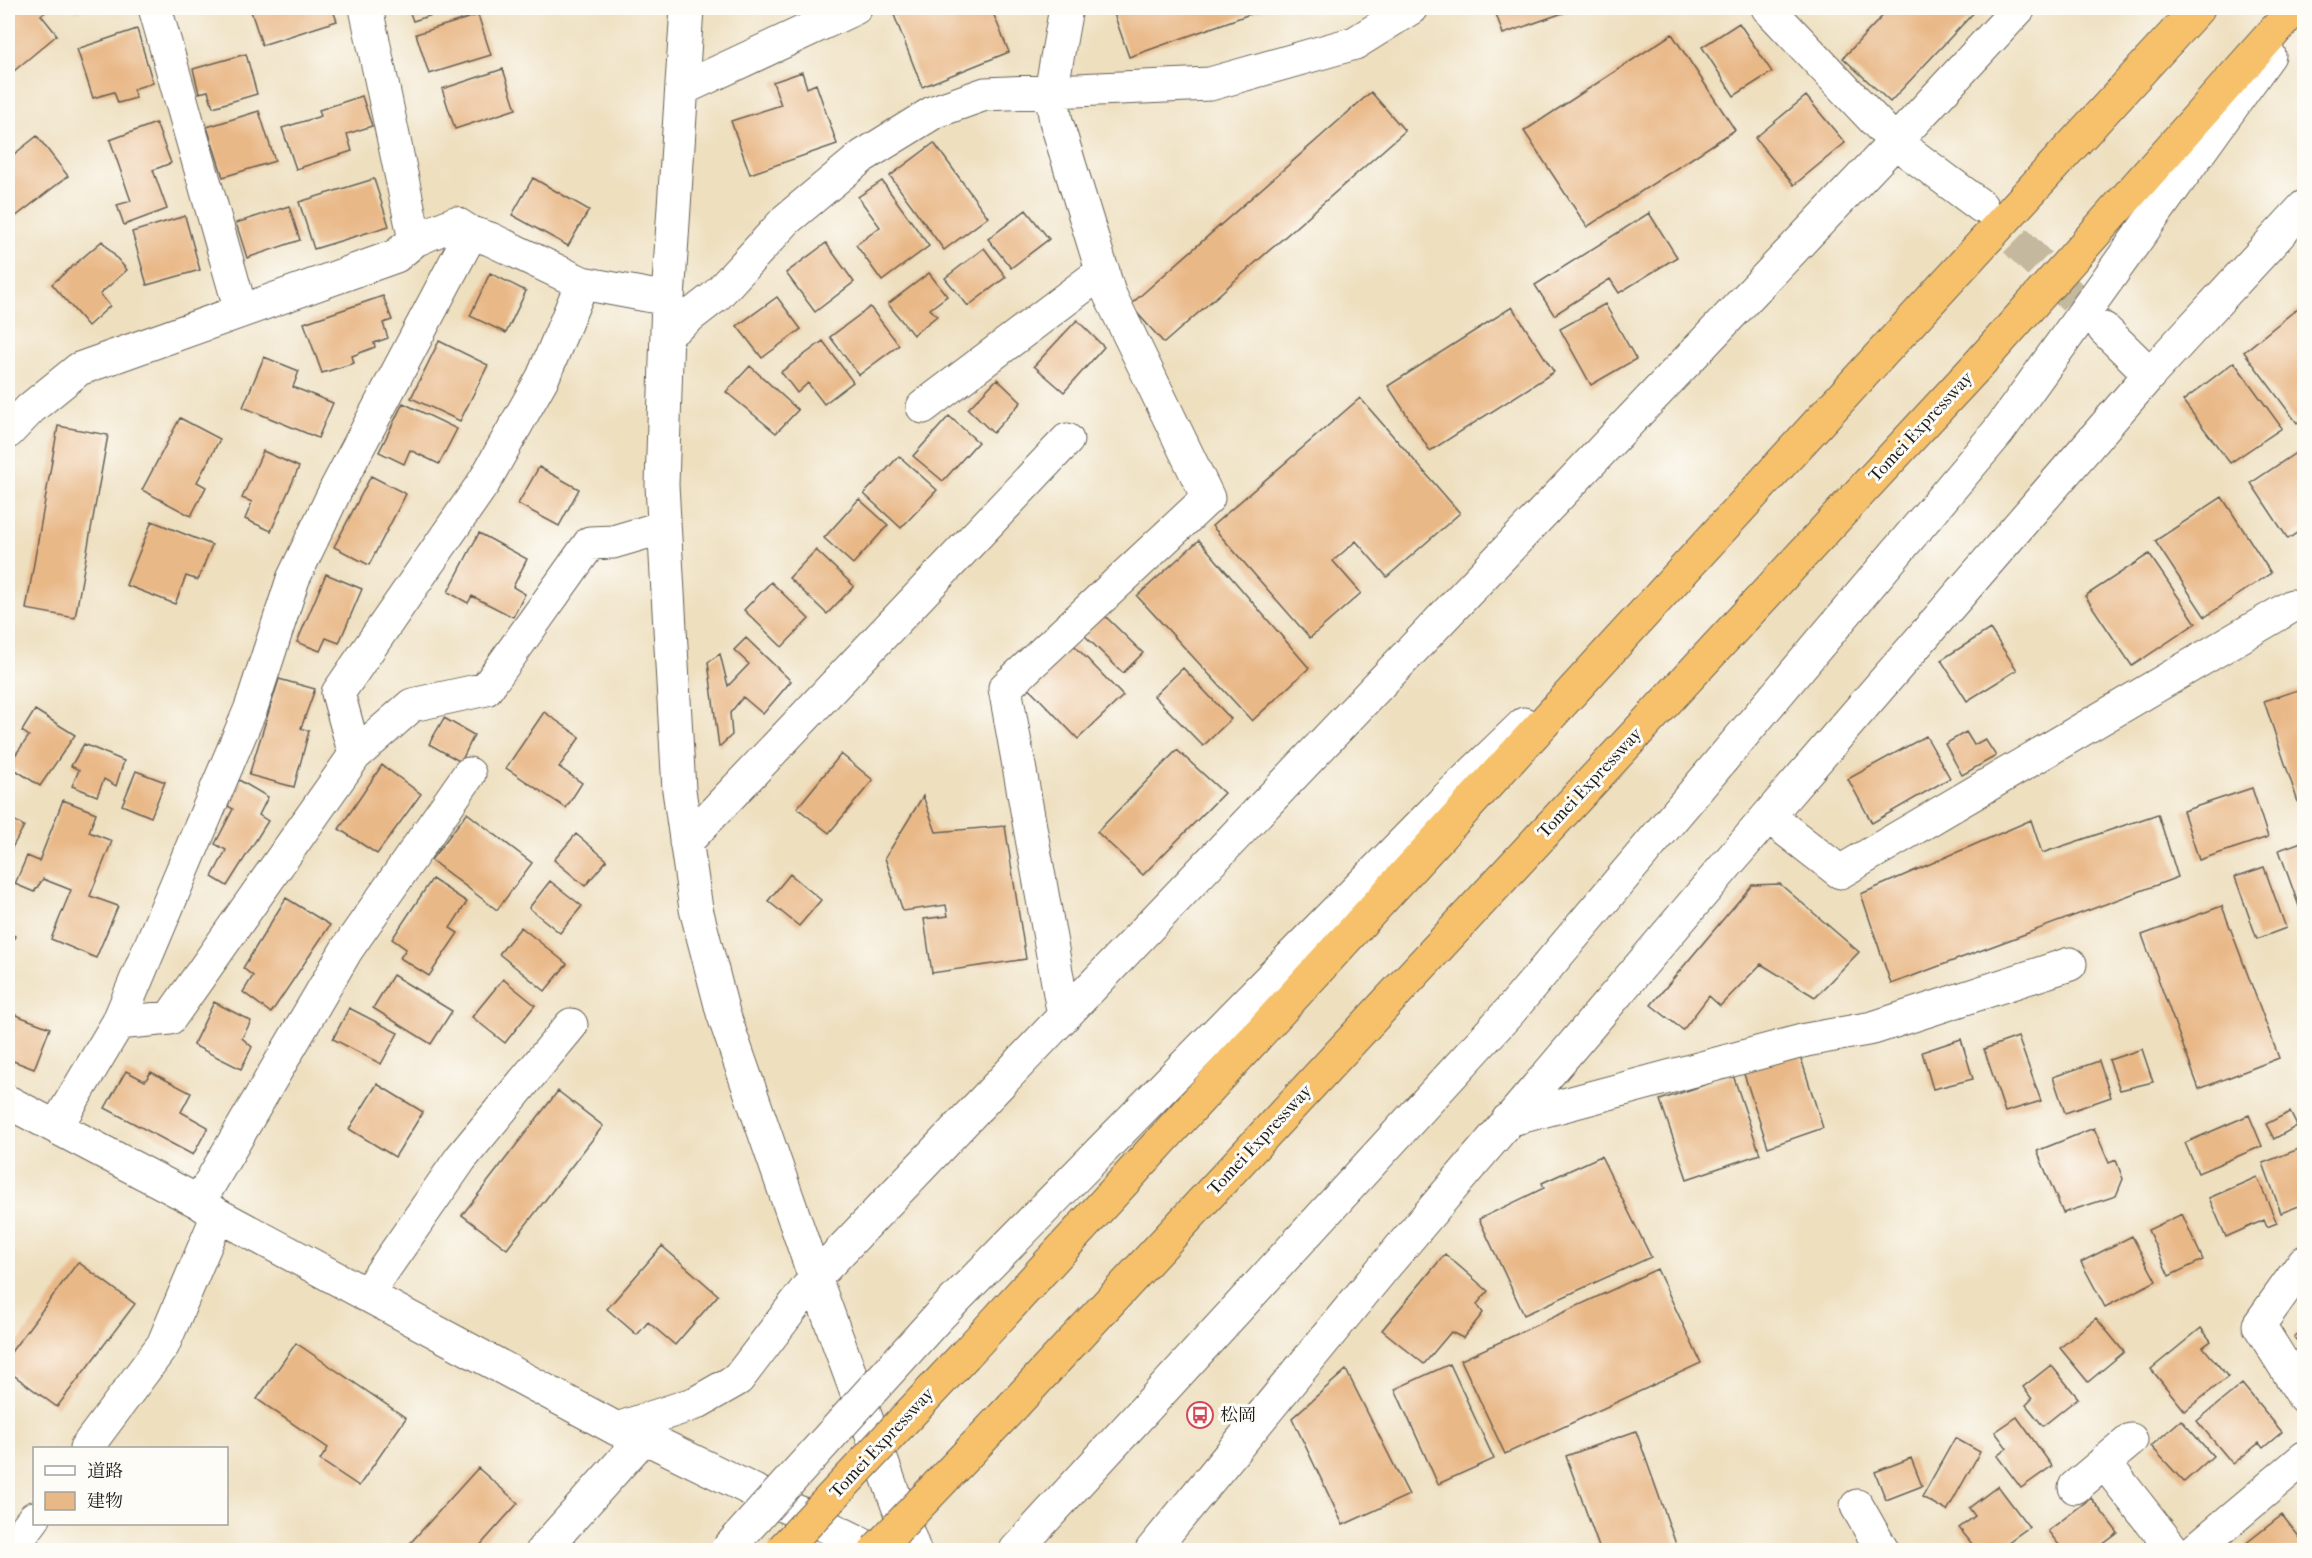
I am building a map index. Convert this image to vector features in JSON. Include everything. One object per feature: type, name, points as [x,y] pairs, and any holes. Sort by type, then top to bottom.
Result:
[{"type":"highway","name":"Tomei Expressway","points":[[782,1551],[1706,548],[2198,8]]},
{"type":"highway","name":"Tomei Expressway","points":[[876,1551],[1977,366],[2295,8]]},
{"type":"street","points":[[155,8],[241,311]]},
{"type":"street","points":[[366,8],[415,240]]},
{"type":"street","points":[[687,8],[668,299],[662,486],[679,790],[686,842],[696,909],[723,1013],[815,1278],[914,1551]]},
{"type":"street","points":[[682,89],[855,8]]},
{"type":"street","points":[[1064,1016],[1005,688],[1208,498],[1109,293],[1056,121],[1052,92],[1066,8]]},
{"type":"street","points":[[667,334],[716,296],[787,219],[863,156],[934,112],[985,94],[1210,84],[1355,43],[1411,8]]},
{"type":"street","points":[[1768,8],[1895,142],[1981,206]]},
{"type":"street","points":[[543,1551],[630,1433],[696,1403],[738,1379],[815,1278],[1895,142],[2019,8]]},
{"type":"street","points":[[1017,1551],[1510,1011],[1998,432],[2303,8]]},
{"type":"street","points":[[1152,1551],[1385,1266],[1768,816],[2150,374],[2304,207]]},
{"type":"street","points":[[8,432],[31,408],[79,369],[396,256],[415,240],[455,223],[471,233],[490,238],[582,283],[668,299]]},
{"type":"street","points":[[56,1127],[118,1023],[251,708],[293,579],[336,489],[471,233]]},
{"type":"street","points":[[923,407],[1102,271]]},
{"type":"street","points":[[355,755],[338,693],[484,482],[543,377],[582,283]]},
{"type":"street","points":[[2104,329],[2150,374]]},
{"type":"street","points":[[686,842],[1067,440]]},
{"type":"street","points":[[118,1023],[170,1018],[355,755],[411,705],[486,689],[590,543],[613,542],[664,527]]},
{"type":"street","points":[[727,1551],[937,1318],[1447,798],[1706,548]]},
{"type":"street","points":[[1768,816],[1840,872],[2292,606]]},
{"type":"street","points":[[87,1447],[163,1345],[208,1209],[347,949],[469,774]]},
{"type":"street","points":[[1508,1120],[1806,1040],[1873,1028],[2070,964]]},
{"type":"street","points":[[366,1295],[461,1158],[571,1025]]},
{"type":"street","points":[[8,1102],[366,1295],[630,1433],[876,1551]]},
{"type":"street","points":[[2304,1262],[2259,1325],[2304,1397]]},
{"type":"street","points":[[2075,1487],[2131,1440]]},
{"type":"street","points":[[2195,1551],[2304,1458]]},
{"type":"street","points":[[2104,1462],[2173,1551]]},
{"type":"street","points":[[1857,1506],[1882,1551]]},
{"type":"street","points":[[10,1551],[33,1519]]},
{"type":"building","points":[[10,8],[51,8],[41,15],[57,35],[8,76],[8,10]]},
{"type":"building","points":[[75,8],[89,8],[76,12]]},
{"type":"building","points":[[250,8],[332,8],[337,21],[262,45]]},
{"type":"building","points":[[408,8],[454,8],[413,21]]},
{"type":"building","points":[[914,8],[991,8],[1009,52],[922,87],[894,15]]},
{"type":"building","points":[[1112,8],[1267,8],[1129,57]]},
{"type":"building","points":[[1494,8],[1577,8],[1503,34]]},
{"type":"building","points":[[1890,8],[1978,8],[1890,102],[1843,58]]},
{"type":"building","points":[[478,15],[491,55],[429,74],[416,34]]},
{"type":"building","points":[[1739,23],[1772,72],[1734,96],[1702,47]]},
{"type":"building","points":[[137,29],[153,83],[133,89],[136,98],[118,103],[114,92],[93,98],[77,49]]},
{"type":"building","points":[[1672,34],[1735,130],[1587,227],[1524,131]]},
{"type":"building","points":[[246,54],[257,94],[213,107],[208,91],[199,93],[193,69]]},
{"type":"building","points":[[503,69],[516,109],[455,129],[442,89]]},
{"type":"building","points":[[802,72],[807,88],[816,84],[837,144],[750,174],[731,121],[781,105],[773,82]]},
{"type":"building","points":[[1371,92],[1405,131],[1164,343],[1130,305]]},
{"type":"building","points":[[362,96],[372,126],[347,134],[352,151],[296,169],[282,128],[321,116],[319,110]]},
{"type":"building","points":[[1806,96],[1845,143],[1794,185],[1755,138]]},
{"type":"building","points":[[259,111],[275,161],[223,177],[207,127]]},
{"type":"building","points":[[156,123],[171,163],[153,170],[167,209],[124,225],[117,205],[131,201],[110,140]]},
{"type":"building","points":[[37,136],[68,176],[15,217],[8,208],[8,159]]},
{"type":"building","points":[[934,143],[988,217],[944,250],[890,176]]},
{"type":"building","points":[[533,178],[589,210],[568,246],[512,215]]},
{"type":"building","points":[[374,179],[389,226],[314,249],[299,202]]},
{"type":"building","points":[[882,181],[929,246],[882,281],[856,245],[880,227],[858,197]]},
{"type":"building","points":[[289,206],[300,240],[247,258],[236,223]]},
{"type":"building","points":[[1026,210],[1049,239],[1011,268],[988,239]]},
{"type":"building","points":[[1649,213],[1677,257],[1619,293],[1610,279],[1554,315],[1535,285]]},
{"type":"building","points":[[185,216],[200,270],[147,285],[132,232]]},
{"type":"building","points":[[102,241],[127,270],[100,294],[110,306],[88,326],[52,284]]},
{"type":"building","points":[[826,243],[854,282],[815,312],[786,273]]},
{"type":"building","points":[[984,248],[1006,277],[968,306],[945,278]]},
{"type":"building","points":[[490,273],[526,291],[506,333],[470,316]]},
{"type":"building","points":[[929,273],[947,296],[930,309],[937,316],[913,335],[888,304]]},
{"type":"building","points":[[383,296],[392,320],[383,323],[388,338],[374,343],[375,347],[352,356],[354,363],[322,373],[304,323]]},
{"type":"building","points":[[777,297],[801,329],[762,358],[737,326]]},
{"type":"building","points":[[2304,303],[2304,417],[2297,423],[2244,352]]},
{"type":"building","points":[[1605,304],[1636,359],[1591,385],[1560,329]]},
{"type":"building","points":[[870,307],[899,345],[859,375],[830,337]]},
{"type":"building","points":[[1512,307],[1554,372],[1430,451],[1388,386]]},
{"type":"building","points":[[1077,320],[1104,347],[1064,392],[1034,366]]},
{"type":"building","points":[[439,341],[488,365],[460,421],[411,398]]},
{"type":"building","points":[[823,341],[853,382],[824,404],[808,383],[797,393],[781,372]]},
{"type":"building","points":[[264,357],[299,371],[293,387],[333,403],[318,438],[243,407]]},
{"type":"building","points":[[2234,362],[2282,428],[2230,463],[2183,401]]},
{"type":"building","points":[[750,366],[798,410],[776,433],[726,392]]},
{"type":"building","points":[[997,379],[1021,402],[993,433],[968,409]]},
{"type":"building","points":[[1360,398],[1460,513],[1387,577],[1356,541],[1333,561],[1361,593],[1310,638],[1212,526]]},
{"type":"building","points":[[403,403],[457,429],[439,464],[410,450],[404,464],[379,452]]},
{"type":"building","points":[[949,416],[978,442],[943,481],[913,456]]},
{"type":"building","points":[[180,418],[220,439],[197,482],[206,487],[191,516],[142,490]]},
{"type":"building","points":[[58,426],[108,435],[75,618],[26,609]]},
{"type":"building","points":[[263,451],[299,467],[271,531],[245,519],[252,502],[242,498]]},
{"type":"building","points":[[2297,452],[2304,464],[2304,528],[2288,539],[2251,483]]},
{"type":"building","points":[[899,456],[937,490],[901,528],[864,494]]},
{"type":"building","points":[[539,467],[579,489],[559,526],[518,504]]},
{"type":"building","points":[[371,476],[406,494],[369,565],[334,547]]},
{"type":"building","points":[[2222,497],[2271,573],[2205,617],[2155,541]]},
{"type":"building","points":[[859,499],[888,525],[853,564],[824,538]]},
{"type":"building","points":[[152,521],[212,545],[198,580],[186,576],[175,604],[126,585]]},
{"type":"building","points":[[479,533],[527,559],[513,587],[525,594],[513,617],[472,596],[468,603],[448,592]]},
{"type":"building","points":[[1199,540],[1309,668],[1252,721],[1137,596]]},
{"type":"building","points":[[816,550],[854,586],[827,614],[789,578]]},
{"type":"building","points":[[2149,554],[2196,623],[2132,666],[2085,596]]},
{"type":"building","points":[[326,574],[362,589],[339,643],[326,638],[320,651],[297,642]]},
{"type":"building","points":[[771,582],[809,619],[782,647],[744,610]]},
{"type":"building","points":[[1104,615],[1143,653],[1123,673],[1084,635]]},
{"type":"building","points":[[1990,629],[2017,670],[1967,701],[1941,660]]},
{"type":"building","points":[[746,638],[791,681],[763,714],[743,697],[730,713],[732,735],[719,747],[708,662],[720,654],[728,686],[749,664],[734,650]]},
{"type":"building","points":[[1073,644],[1123,696],[1078,739],[1028,687]]},
{"type":"building","points":[[1183,668],[1231,719],[1203,746],[1154,696]]},
{"type":"building","points":[[279,679],[315,689],[301,728],[309,731],[294,787],[249,775]]},
{"type":"building","points":[[2304,688],[2304,820],[2264,701]]},
{"type":"building","points":[[35,710],[75,735],[40,786],[8,765],[29,736],[22,731]]},
{"type":"building","points":[[544,712],[580,737],[559,767],[582,783],[566,808],[506,768]]},
{"type":"building","points":[[444,718],[474,735],[461,762],[429,744]]},
{"type":"building","points":[[1966,732],[1974,745],[1985,739],[1996,756],[1962,775],[1945,744]]},
{"type":"building","points":[[1926,736],[1950,778],[1872,823],[1848,779]]},
{"type":"building","points":[[84,744],[124,761],[116,786],[104,779],[97,796],[72,786],[79,770],[71,766]]},
{"type":"building","points":[[1177,750],[1224,793],[1143,875],[1097,832]]},
{"type":"building","points":[[841,754],[873,780],[829,833],[797,808]]},
{"type":"building","points":[[382,765],[421,794],[377,854],[339,829]]},
{"type":"building","points":[[136,771],[165,782],[151,817],[122,805]]},
{"type":"building","points":[[239,780],[268,797],[259,815],[268,821],[227,886],[212,877],[226,850],[215,844],[233,809],[225,804]]},
{"type":"building","points":[[2252,788],[2268,837],[2199,860],[2183,811]]},
{"type":"building","points":[[923,796],[936,832],[1005,826],[1026,959],[932,973],[924,919],[948,916],[946,905],[903,911],[885,858]]},
{"type":"building","points":[[63,800],[96,813],[89,832],[112,841],[90,896],[118,906],[96,958],[51,939],[71,890],[43,879],[34,892],[15,884],[27,856],[39,861]]},
{"type":"building","points":[[467,813],[532,863],[497,910],[431,860]]},
{"type":"building","points":[[2158,814],[2178,877],[1891,984],[1861,894],[2031,820],[2042,853]]},
{"type":"building","points":[[8,817],[24,826],[8,855]]},
{"type":"building","points":[[576,834],[607,860],[585,886],[554,860]]},
{"type":"building","points":[[2304,841],[2304,914],[2302,915],[2279,850]]},
{"type":"building","points":[[2264,867],[2286,928],[2257,939],[2235,877]]},
{"type":"building","points":[[790,874],[821,900],[799,926],[768,901]]},
{"type":"building","points":[[432,879],[467,902],[450,928],[458,933],[429,976],[400,958],[406,949],[392,939]]},
{"type":"building","points":[[550,881],[582,906],[560,933],[529,908]]},
{"type":"building","points":[[1780,884],[1859,952],[1815,997],[1761,964],[1720,1006],[1709,996],[1683,1030],[1651,1005],[1752,885]]},
{"type":"building","points":[[286,898],[330,925],[271,1013],[243,992],[253,976],[243,968]]},
{"type":"building","points":[[2222,906],[2279,1058],[2199,1089],[2142,935]]},
{"type":"building","points":[[521,927],[567,964],[545,991],[499,954]]},
{"type":"building","points":[[8,932],[15,936],[8,951]]},
{"type":"building","points":[[393,975],[452,1011],[431,1044],[373,1008]]},
{"type":"building","points":[[503,979],[535,1005],[505,1043],[472,1017]]},
{"type":"building","points":[[214,1002],[251,1021],[242,1038],[252,1047],[241,1069],[193,1045]]},
{"type":"building","points":[[349,1008],[398,1033],[381,1064],[333,1039]]},
{"type":"building","points":[[8,1012],[50,1028],[34,1069],[8,1059]]},
{"type":"building","points":[[2018,1037],[2041,1101],[2005,1112],[1984,1049]]},
{"type":"building","points":[[1961,1039],[1973,1079],[1933,1089],[1922,1052]]},
{"type":"building","points":[[2142,1049],[2153,1082],[2120,1090],[2109,1060]]},
{"type":"building","points":[[1799,1052],[1823,1128],[1768,1147],[1743,1071]]},
{"type":"building","points":[[2099,1061],[2111,1097],[2065,1113],[2053,1077]]},
{"type":"building","points":[[126,1071],[145,1081],[151,1072],[191,1093],[181,1112],[208,1127],[193,1155],[105,1108]]},
{"type":"building","points":[[1733,1075],[1760,1154],[1687,1179],[1660,1100]]},
{"type":"building","points":[[377,1084],[423,1112],[395,1157],[349,1129]]},
{"type":"building","points":[[558,1091],[603,1126],[507,1249],[462,1215]]},
{"type":"building","points":[[2290,1112],[2297,1126],[2274,1139],[2266,1124]]},
{"type":"building","points":[[2249,1115],[2262,1146],[2198,1173],[2185,1143]]},
{"type":"building","points":[[2094,1128],[2109,1163],[2116,1160],[2123,1179],[2116,1196],[2063,1213],[2037,1151]]},
{"type":"building","points":[[2304,1147],[2304,1204],[2281,1213],[2263,1163]]},
{"type":"building","points":[[1601,1156],[1651,1257],[1524,1315],[1479,1219],[1544,1188],[1542,1183]]},
{"type":"building","points":[[2257,1177],[2277,1223],[2267,1227],[2264,1220],[2226,1237],[2209,1198]]},
{"type":"building","points":[[2182,1214],[2203,1260],[2169,1276],[2148,1230]]},
{"type":"building","points":[[2132,1236],[2156,1281],[2105,1307],[2081,1262]]},
{"type":"building","points":[[662,1246],[718,1295],[675,1345],[648,1322],[637,1335],[607,1309]]},
{"type":"building","points":[[1445,1254],[1488,1291],[1477,1304],[1483,1313],[1463,1338],[1451,1332],[1424,1364],[1382,1330]]},
{"type":"building","points":[[78,1262],[135,1304],[57,1407],[8,1371],[8,1356]]},
{"type":"building","points":[[1657,1269],[1701,1363],[1505,1454],[1461,1360]]},
{"type":"building","points":[[2096,1318],[2124,1352],[2088,1382],[2060,1348]]},
{"type":"building","points":[[2201,1328],[2211,1341],[2203,1347],[2228,1377],[2185,1411],[2151,1369]]},
{"type":"building","points":[[2304,1329],[2304,1349],[2294,1337]]},
{"type":"building","points":[[296,1343],[406,1418],[359,1486],[320,1460],[328,1448],[257,1399]]},
{"type":"building","points":[[1450,1364],[1494,1459],[1438,1484],[1395,1389]]},
{"type":"building","points":[[2051,1365],[2078,1398],[2043,1426],[2026,1405],[2032,1399],[2023,1387]]},
{"type":"building","points":[[1346,1370],[1409,1495],[1343,1525],[1292,1418]]},
{"type":"building","points":[[2242,1384],[2282,1432],[2263,1448],[2259,1443],[2233,1464],[2197,1421]]},
{"type":"building","points":[[2017,1417],[2052,1466],[2021,1488],[1997,1456],[2007,1448],[1995,1432]]},
{"type":"building","points":[[2181,1420],[2213,1456],[2184,1482],[2151,1446]]},
{"type":"building","points":[[1636,1431],[1678,1550],[1600,1550],[1566,1456]]},
{"type":"building","points":[[1955,1438],[1980,1452],[1947,1511],[1922,1497]]},
{"type":"building","points":[[1911,1458],[1922,1486],[1886,1500],[1875,1472]]},
{"type":"building","points":[[478,1468],[518,1503],[476,1550],[404,1550]]},
{"type":"building","points":[[1998,1486],[2029,1527],[1997,1550],[1977,1550],[1959,1528],[1975,1516],[1969,1508]]},
{"type":"building","points":[[2091,1498],[2118,1533],[2095,1550],[2063,1550],[2048,1531]]},
{"type":"building","points":[[2282,1515],[2304,1543],[2304,1550],[2250,1550],[2245,1544]]},
{"type":"tunnel","points":[[1981,206],[2104,329]]},
{"type":"place","name":"松岡","points":[[1200,1415]]}]
